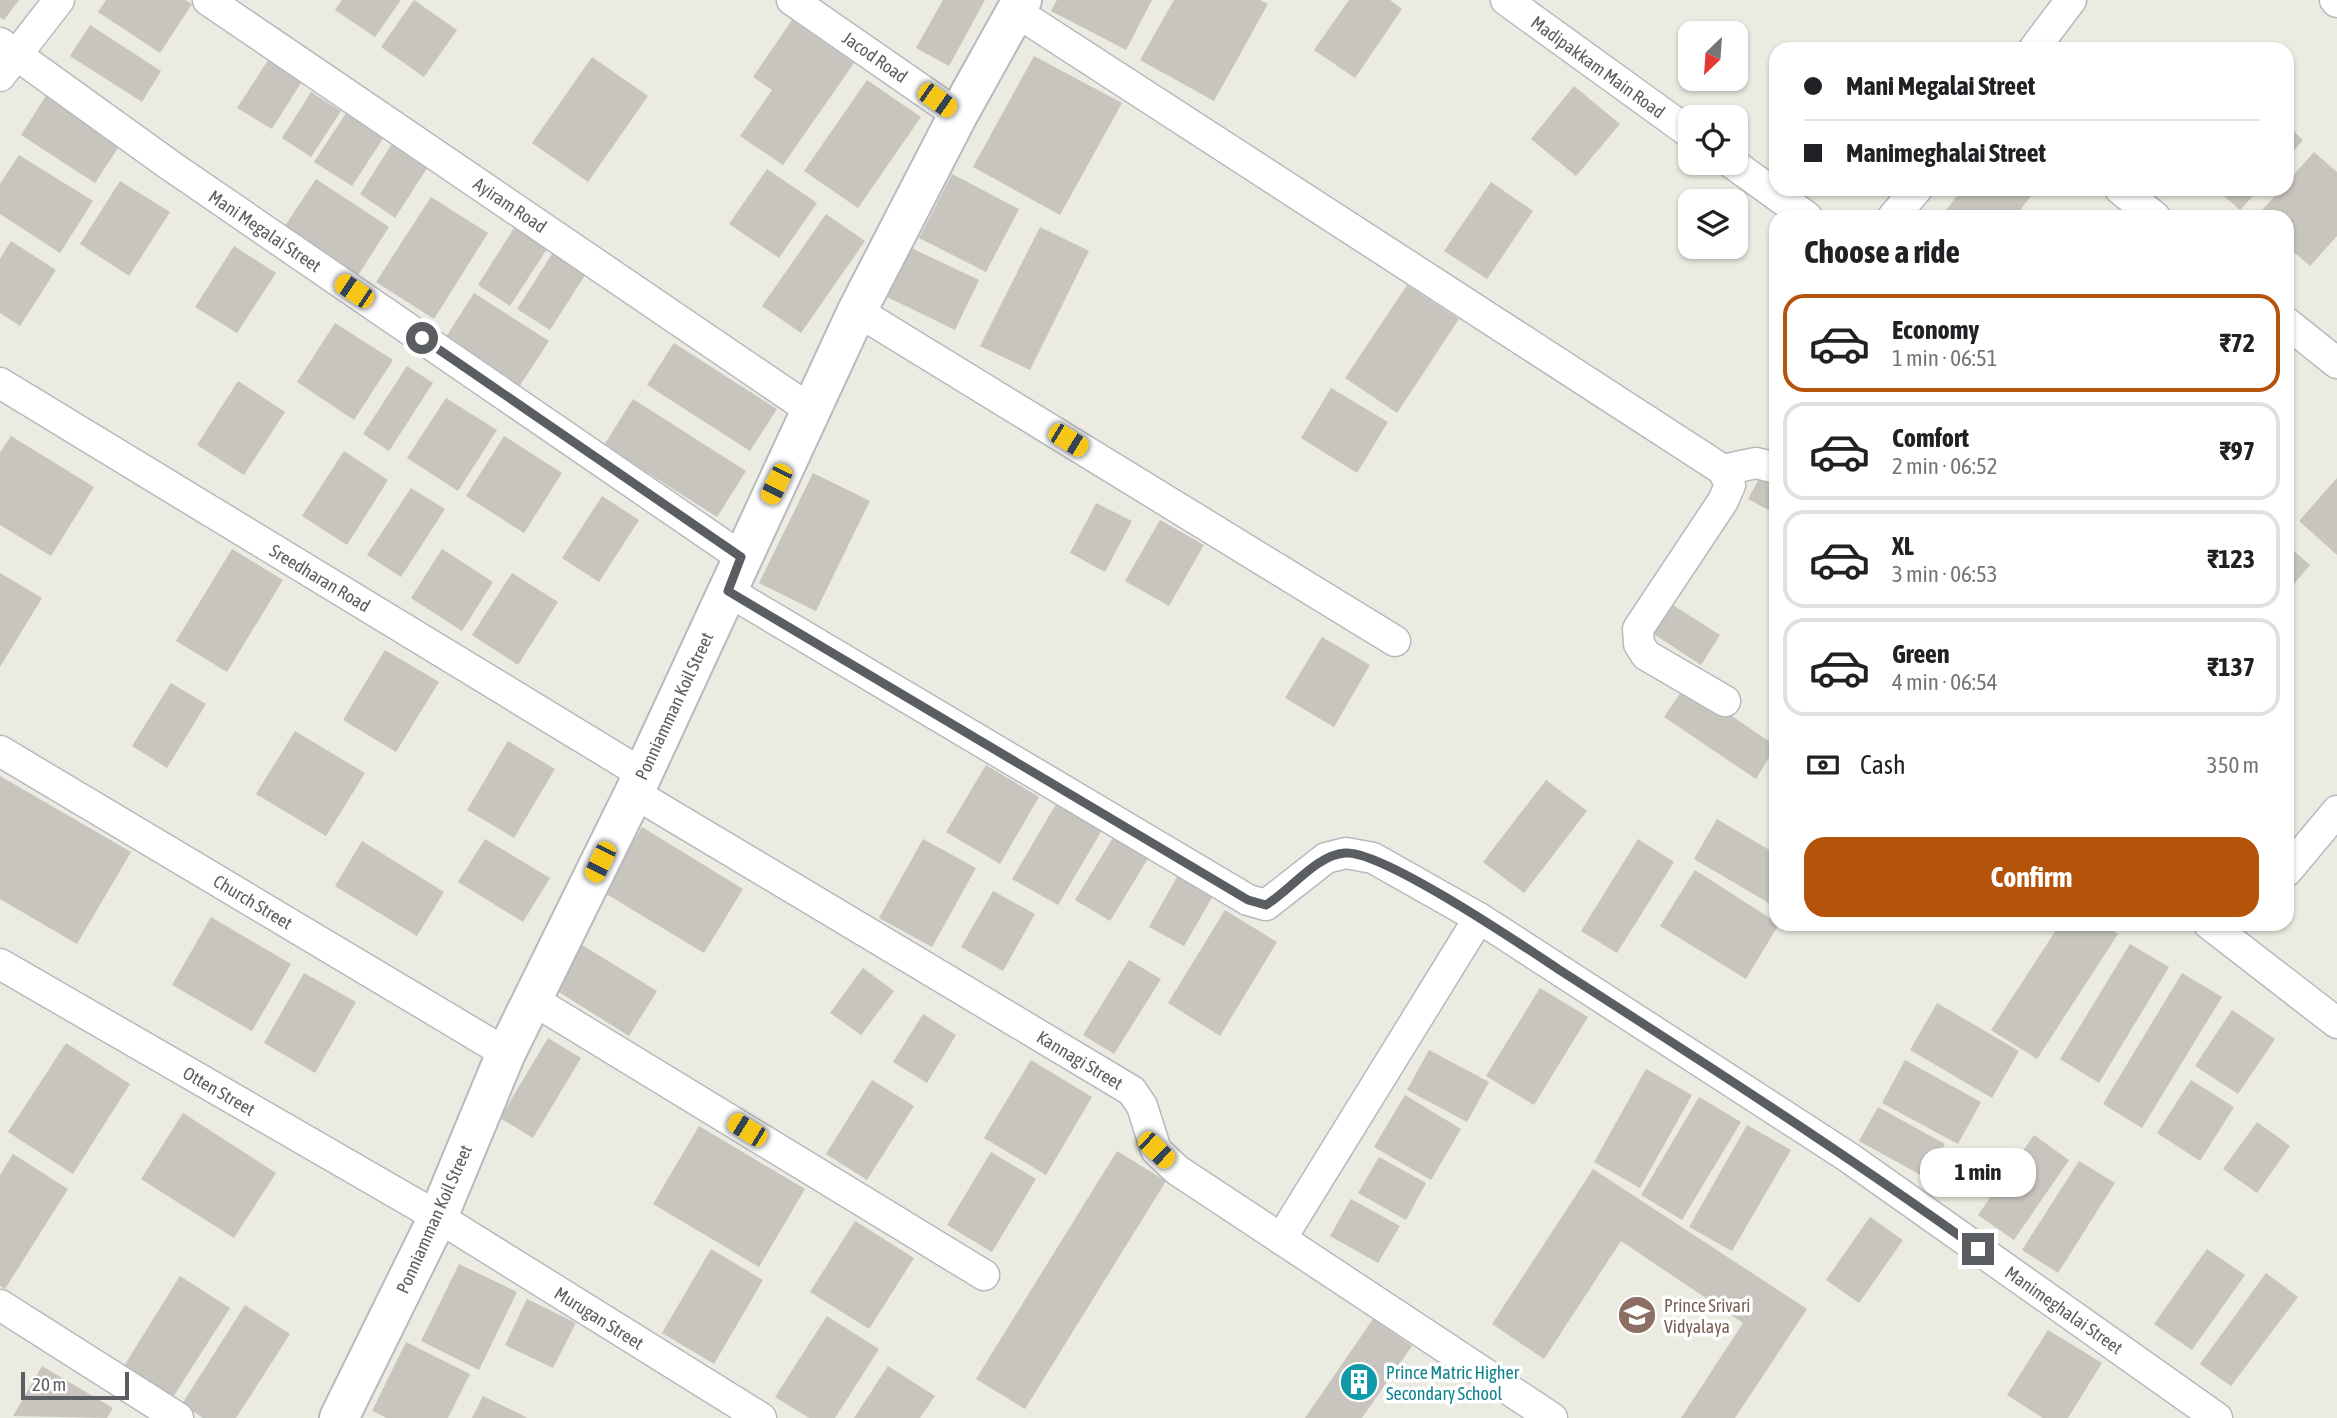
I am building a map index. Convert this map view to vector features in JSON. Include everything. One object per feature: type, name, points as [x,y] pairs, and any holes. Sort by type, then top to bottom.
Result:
[{"type":"street","points":[[5,57],[59,0]]},
{"type":"street","name":"Ayiram Road","points":[[208,0],[812,411]]},
{"type":"street","name":"Jacod Road","points":[[792,0],[958,115]]},
{"type":"street","name":"Madipakkam Main Road","points":[[1506,0],[1678,124]]},
{"type":"street","points":[[2039,42],[2071,0]]},
{"type":"street","points":[[1019,5],[1723,470],[1730,485],[1723,500],[1638,629],[1639,644],[1646,655],[1725,701]]},
{"type":"street","name":"Ponniamman Koil Street","points":[[340,1418],[438,1217],[506,1053],[637,783],[857,311],[958,115],[1019,5]]},
{"type":"street","name":"Mani Megalai Street","points":[[5,57],[171,166],[734,574]]},
{"type":"street","points":[[1748,175],[1769,190]]},
{"type":"street","points":[[1778,196],[1797,210]]},
{"type":"street","points":[[1899,210],[1911,196]]},
{"type":"street","points":[[2129,196],[2146,210]]},
{"type":"street","points":[[857,311],[1395,641]]},
{"type":"street","points":[[2294,329],[2337,363]]},
{"type":"street","name":"Sreedharan Road","points":[[0,383],[637,783]]},
{"type":"street","points":[[1723,470],[1756,463],[1769,466]]},
{"type":"street","name":"Manimeghalai Street","points":[[734,574],[1248,900],[1266,905],[1326,858],[1346,853],[1373,858],[1479,918],[1848,1157],[2217,1418]]},
{"type":"street","name":"Church Street","points":[[0,751],[506,1053]]},
{"type":"street","name":"Kannagi Street","points":[[637,783],[1132,1091],[1143,1106],[1156,1150],[1177,1170],[1552,1418]]},
{"type":"street","points":[[2294,863],[2337,811]]},
{"type":"street","points":[[1281,1239],[1479,918]]},
{"type":"street","points":[[2230,931],[2337,1023]]},
{"type":"street","name":"Otten Street","points":[[0,964],[438,1217]]},
{"type":"street","points":[[533,1000],[984,1275]]},
{"type":"street","name":"Murugan Street","points":[[438,1217],[761,1418]]},
{"type":"street","points":[[0,1305],[178,1418]]},
{"type":"building","points":[[0,0],[19,0],[4,20],[0,17]]},
{"type":"building","points":[[106,0],[185,0],[192,4],[160,53],[98,12]]},
{"type":"building","points":[[342,0],[401,0],[375,37],[335,10]]},
{"type":"building","points":[[414,0],[457,30],[424,77],[381,47]]},
{"type":"building","points":[[943,0],[985,0],[949,66],[916,48]]},
{"type":"building","points":[[1057,0],[1152,0],[1126,50],[1051,11]]},
{"type":"building","points":[[1174,0],[1260,0],[1268,4],[1214,101],[1140,60]]},
{"type":"building","points":[[1349,0],[1390,0],[1402,9],[1355,78],[1314,50]]},
{"type":"building","points":[[792,20],[854,63],[783,165],[740,136],[772,90],[753,77]]},
{"type":"building","points":[[90,25],[161,71],[142,102],[70,56]]},
{"type":"building","points":[[1034,56],[1122,103],[1060,215],[973,167]]},
{"type":"building","points":[[270,57],[304,78],[272,129],[237,108]]},
{"type":"building","points":[[592,57],[648,96],[588,182],[532,143]]},
{"type":"building","points":[[867,80],[921,117],[858,208],[804,171]]},
{"type":"building","points":[[1574,86],[1620,124],[1576,176],[1531,139]]},
{"type":"building","points":[[49,91],[124,139],[95,183],[21,135]]},
{"type":"building","points":[[311,92],[341,111],[311,157],[282,138]]},
{"type":"building","points":[[348,110],[386,134],[352,186],[314,162]]},
{"type":"building","points":[[2294,132],[2303,140],[2294,150]]},
{"type":"building","points":[[395,139],[431,162],[395,218],[360,194]]},
{"type":"building","points":[[2314,152],[2337,172],[2337,236],[2310,266],[2294,252],[2294,210],[2262,210],[2275,196],[2294,196],[2294,174]]},
{"type":"building","points":[[19,155],[93,201],[60,253],[0,214],[0,184]]},
{"type":"building","points":[[767,169],[817,203],[779,258],[729,224]]},
{"type":"building","points":[[952,174],[1019,209],[986,272],[919,238]]},
{"type":"building","points":[[316,179],[389,227],[355,280],[281,232]]},
{"type":"building","points":[[120,181],[170,212],[129,276],[80,244]]},
{"type":"building","points":[[1491,182],[1533,211],[1487,279],[1444,251]]},
{"type":"building","points":[[1957,196],[2031,196],[2020,210],[1946,210]]},
{"type":"building","points":[[2224,196],[2253,196],[2240,210]]},
{"type":"building","points":[[431,197],[488,233],[434,319],[376,282]]},
{"type":"building","points":[[826,214],[865,241],[801,333],[762,306]]},
{"type":"building","points":[[1040,227],[1089,251],[1030,370],[980,346]]},
{"type":"building","points":[[514,228],[547,249],[510,306],[478,285]]},
{"type":"building","points":[[11,241],[56,270],[20,326],[0,313],[0,259]]},
{"type":"building","points":[[234,246],[276,273],[237,333],[195,307]]},
{"type":"building","points":[[907,246],[979,280],[955,330],[883,295]]},
{"type":"building","points":[[554,251],[587,272],[550,330],[517,309]]},
{"type":"building","points":[[1407,285],[1459,319],[1397,413],[1345,378]]},
{"type":"building","points":[[474,293],[549,341],[519,387],[444,340]]},
{"type":"building","points":[[335,323],[393,360],[354,420],[297,382]]},
{"type":"building","points":[[674,343],[777,409],[750,451],[647,385]]},
{"type":"building","points":[[407,366],[433,383],[389,451],[363,434]]},
{"type":"building","points":[[238,381],[285,412],[244,475],[197,445]]},
{"type":"building","points":[[1331,388],[1388,422],[1357,473],[1301,438]]},
{"type":"building","points":[[446,398],[497,430],[458,491],[407,458]]},
{"type":"building","points":[[633,399],[746,471],[717,517],[604,445]]},
{"type":"building","points":[[11,436],[94,487],[51,556],[0,525],[0,453]]},
{"type":"building","points":[[504,436],[562,473],[524,533],[466,496]]},
{"type":"building","points":[[344,451],[388,480],[347,545],[302,516]]},
{"type":"building","points":[[1765,468],[1769,471],[1769,510],[1748,499]]},
{"type":"building","points":[[813,473],[870,501],[816,611],[759,583]]},
{"type":"building","points":[[2337,478],[2337,555],[2299,521]]},
{"type":"building","points":[[411,488],[445,509],[401,577],[367,555]]},
{"type":"building","points":[[602,496],[639,520],[599,582],[562,558]]},
{"type":"building","points":[[1096,503],[1132,521],[1105,572],[1070,553]]},
{"type":"building","points":[[1160,520],[1204,545],[1169,606],[1125,581]]},
{"type":"building","points":[[232,549],[283,580],[227,672],[176,641]]},
{"type":"building","points":[[442,549],[493,582],[462,631],[411,598]]},
{"type":"building","points":[[2294,551],[2310,565],[2294,584]]},
{"type":"building","points":[[0,573],[42,598],[0,667]]},
{"type":"building","points":[[512,573],[558,602],[518,665],[472,635]]},
{"type":"building","points":[[1668,602],[1720,635],[1701,665],[1649,631]]},
{"type":"building","points":[[1322,637],[1370,665],[1334,727],[1285,698]]},
{"type":"building","points":[[385,650],[439,682],[396,752],[343,720]]},
{"type":"building","points":[[171,683],[206,704],[167,768],[132,746]]},
{"type":"building","points":[[1686,685],[1769,741],[1769,758],[1756,779],[1664,717]]},
{"type":"building","points":[[295,731],[365,773],[326,836],[256,794]]},
{"type":"building","points":[[508,741],[555,769],[514,838],[467,810]]},
{"type":"building","points":[[986,765],[1039,797],[1000,864],[946,832]]},
{"type":"building","points":[[0,776],[131,852],[77,944],[0,899]]},
{"type":"building","points":[[1546,780],[1587,811],[1524,893],[1483,862]]},
{"type":"building","points":[[1056,804],[1102,830],[1058,905],[1012,879]]},
{"type":"building","points":[[1717,819],[1769,850],[1769,903],[1694,859]]},
{"type":"building","points":[[642,827],[743,889],[704,953],[603,892]]},
{"type":"building","points":[[1114,836],[1149,857],[1110,921],[1075,900]]},
{"type":"building","points":[[485,839],[550,878],[523,922],[458,882]]},
{"type":"building","points":[[923,839],[976,868],[932,947],[879,918]]},
{"type":"building","points":[[1638,839],[1674,862],[1617,953],[1581,931]]},
{"type":"building","points":[[362,841],[444,892],[417,936],[335,886]]},
{"type":"building","points":[[1695,870],[1769,918],[1769,931],[1775,931],[1746,979],[1660,926]]},
{"type":"building","points":[[1178,875],[1213,896],[1184,946],[1149,927]]},
{"type":"building","points":[[993,891],[1035,914],[1003,971],[961,947]]},
{"type":"building","points":[[1225,910],[1277,942],[1220,1036],[1168,1003]]},
{"type":"building","points":[[211,917],[291,964],[252,1031],[172,985]]},
{"type":"building","points":[[2055,931],[2114,931],[2118,934],[2037,1059],[1991,1030]]},
{"type":"building","points":[[2130,944],[2169,967],[2099,1083],[2060,1059]]},
{"type":"building","points":[[582,945],[657,991],[629,1036],[554,989]]},
{"type":"building","points":[[1129,960],[1161,979],[1114,1054],[1083,1035]]},
{"type":"building","points":[[863,968],[894,991],[861,1035],[830,1013]]},
{"type":"building","points":[[304,973],[356,1002],[315,1073],[264,1043]]},
{"type":"building","points":[[2182,973],[2222,997],[2142,1128],[2103,1104]]},
{"type":"building","points":[[1540,988],[1588,1017],[1534,1105],[1486,1076]]},
{"type":"building","points":[[1937,1003],[2019,1051],[1992,1098],[1910,1050]]},
{"type":"building","points":[[2232,1010],[2275,1039],[2238,1094],[2195,1066]]},
{"type":"building","points":[[923,1014],[956,1035],[927,1083],[893,1062]]},
{"type":"building","points":[[548,1038],[581,1058],[533,1138],[500,1118]]},
{"type":"building","points":[[66,1043],[130,1084],[73,1174],[8,1132]]},
{"type":"building","points":[[1429,1050],[1489,1082],[1467,1122],[1407,1090]]},
{"type":"building","points":[[1031,1060],[1092,1097],[1046,1175],[984,1138]]},
{"type":"building","points":[[1905,1060],[1981,1102],[1958,1144],[1882,1103]]},
{"type":"building","points":[[1646,1069],[1692,1095],[1640,1188],[1594,1162]]},
{"type":"building","points":[[872,1080],[914,1106],[867,1180],[826,1154]]},
{"type":"building","points":[[2191,1080],[2234,1107],[2200,1161],[2157,1133]]},
{"type":"building","points":[[1405,1095],[1461,1129],[1431,1180],[1374,1147]]},
{"type":"building","points":[[1699,1097],[1741,1122],[1682,1220],[1641,1195]]},
{"type":"building","points":[[1878,1107],[1945,1144],[1926,1178],[1859,1141]]},
{"type":"building","points":[[183,1113],[276,1173],[234,1238],[141,1179]]},
{"type":"building","points":[[2257,1122],[2290,1146],[2257,1193],[2223,1169]]},
{"type":"building","points":[[1747,1125],[1791,1150],[1732,1251],[1689,1227]]},
{"type":"building","points":[[699,1126],[805,1189],[759,1267],[653,1204]]},
{"type":"building","points":[[2034,1135],[2069,1160],[2014,1240],[1978,1215]]},
{"type":"building","points":[[1117,1151],[1166,1181],[1025,1409],[976,1379]]},
{"type":"building","points":[[991,1152],[1036,1179],[992,1252],[947,1225]]},
{"type":"building","points":[[13,1154],[68,1189],[5,1289],[0,1286],[0,1175]]},
{"type":"building","points":[[1379,1157],[1426,1183],[1406,1220],[1358,1193]]},
{"type":"building","points":[[2079,1161],[2115,1183],[2058,1273],[2022,1250]]},
{"type":"building","name":"Prince Srivari Vidyalaya","points":[[1593,1169],[1807,1309],[1735,1418],[1681,1418],[1743,1323],[1621,1241],[1544,1359],[1492,1324]]},
{"type":"building","points":[[1351,1199],[1400,1226],[1378,1263],[1330,1236]]},
{"type":"building","points":[[1870,1217],[1903,1240],[1859,1303],[1826,1280]]},
{"type":"building","points":[[855,1221],[914,1258],[869,1329],[810,1292]]},
{"type":"building","points":[[711,1249],[763,1280],[714,1364],[662,1333]]},
{"type":"building","points":[[2207,1249],[2245,1275],[2192,1350],[2154,1324]]},
{"type":"building","points":[[459,1264],[517,1292],[479,1370],[421,1341]]},
{"type":"building","points":[[2266,1273],[2298,1297],[2231,1386],[2200,1364]]},
{"type":"building","points":[[180,1276],[230,1308],[173,1397],[124,1366]]},
{"type":"building","points":[[527,1299],[576,1323],[553,1368],[505,1345]]},
{"type":"building","points":[[245,1305],[290,1334],[236,1418],[203,1418],[182,1404]]},
{"type":"building","points":[[827,1316],[879,1349],[835,1418],[809,1418],[775,1397]]},
{"type":"building","name":"Prince Matric Higher Secondary School","points":[[1373,1319],[1412,1346],[1362,1418],[1305,1418]]},
{"type":"building","points":[[2048,1330],[2102,1363],[2068,1418],[2043,1418],[2007,1395]]},
{"type":"building","points":[[406,1342],[470,1374],[448,1418],[387,1418],[372,1411]]},
{"type":"building","points":[[42,1366],[113,1408],[107,1418],[13,1416]]},
{"type":"building","points":[[888,1366],[935,1396],[920,1418],[854,1418]]},
{"type":"building","points":[[483,1396],[528,1418],[472,1418]]},
{"type":"place","name":"Prince Srivari Vidyalaya","points":[[1637,1315]]},
{"type":"place","name":"Prince Matric Higher Secondary School","points":[[1359,1382]]},
{"type":"route","points":[[422,338],[741,557],[728,591],[1248,900],[1266,905],[1326,858],[1346,853],[1373,858],[1479,918],[1848,1157],[1978,1249]]}]
